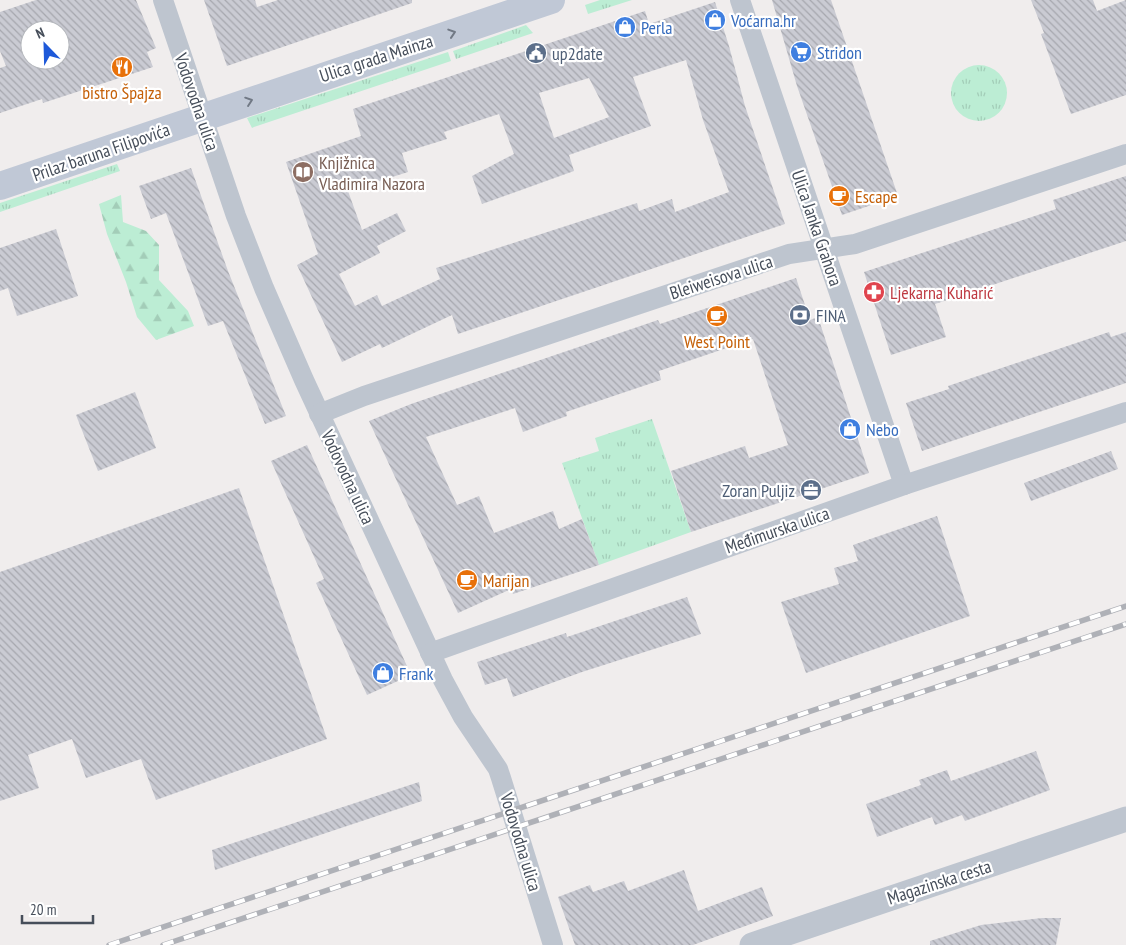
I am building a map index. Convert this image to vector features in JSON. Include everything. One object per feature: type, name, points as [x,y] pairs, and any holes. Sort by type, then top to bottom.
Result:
[{"type":"main road","name":"Ulica grada Mainza","points":[[202,117],[550,0]]},
{"type":"main road","name":"Prilaz baruna Filipovića","points":[[0,186],[202,117]]},
{"type":"street","name":"Vodovodna ulica","points":[[163,0],[236,216],[264,288],[319,414],[430,653],[453,699],[498,769],[553,945]]},
{"type":"street","name":"Ulica Janka Grahora","points":[[740,0],[904,485]]},
{"type":"street","name":"Bleiweisova ulica","points":[[319,414],[364,396],[789,254],[855,244],[1126,154]]},
{"type":"street","name":"Međimurska ulica","points":[[430,653],[904,485],[1126,412]]},
{"type":"street","name":"Magazinska cesta","points":[[752,945],[1126,819]]},
{"type":"green space","points":[[600,0],[632,0],[588,14],[585,5]]},
{"type":"green space","points":[[526,25],[533,33],[456,59],[453,51]]},
{"type":"green space","points":[[448,52],[451,61],[252,128],[247,118]]},
{"type":"green space","points":[[973,65],[985,65],[995,69],[1003,77],[1007,93],[1003,109],[995,117],[985,121],[973,121],[963,117],[955,109],[951,99],[951,87],[955,77],[963,69]]},
{"type":"green space","points":[[117,164],[120,171],[0,212],[0,203]]},
{"type":"green space","points":[[121,195],[123,222],[146,231],[159,245],[159,280],[188,311],[194,326],[156,340],[137,317],[126,282],[107,234],[99,204]]},
{"type":"green space","points":[[652,419],[691,532],[599,565],[562,463],[599,451],[595,438]]},
{"type":"building","points":[[36,0],[136,0],[156,48],[147,52],[153,67],[43,103],[42,99],[0,113],[0,68],[6,66],[0,51],[0,12]]},
{"type":"building","points":[[204,0],[255,0],[257,7],[278,0],[412,0],[412,3],[227,66]]},
{"type":"building","points":[[772,0],[831,0],[898,196],[842,215],[797,86]]},
{"type":"building","points":[[1031,0],[1093,0],[1097,11],[1126,0],[1126,95],[1071,114],[1041,34],[1044,33]]},
{"type":"building","points":[[715,2],[745,106],[785,224],[458,334],[452,315],[382,348],[380,344],[342,362],[297,265],[318,254],[286,162],[361,136],[353,109],[645,11],[649,24]],"holes":[[[686,60],[703,120],[729,192],[675,212],[672,199],[639,211],[637,203],[436,268],[440,279],[382,306],[377,295],[355,306],[339,274],[380,253],[377,246],[406,231],[397,213],[362,230],[348,191],[408,172],[402,153],[447,139],[444,132],[499,114],[514,154],[472,176],[482,204],[574,171],[569,155],[651,126],[633,77]],[[589,78],[609,117],[554,138],[539,93]]]},
{"type":"building","points":[[191,168],[228,271],[286,416],[265,424],[223,321],[208,326],[166,213],[151,219],[139,186]]},
{"type":"building","points":[[1126,176],[1126,241],[935,304],[946,337],[891,355],[864,272],[1056,209],[1053,200]]},
{"type":"building","points":[[56,229],[78,296],[17,316],[8,288],[0,291],[0,248]]},
{"type":"building","points":[[796,278],[810,320],[818,317],[869,473],[691,532],[671,471],[745,446],[749,458],[788,445],[753,339],[659,371],[661,380],[566,412],[567,416],[523,432],[515,408],[426,437],[457,505],[479,496],[494,533],[553,511],[559,529],[582,519],[599,565],[513,594],[511,589],[458,613],[369,421],[411,404],[658,320],[660,324]]},
{"type":"building","points":[[1109,332],[1111,337],[1126,332],[1126,383],[922,451],[906,403],[949,389],[948,386]]},
{"type":"building","points":[[135,392],[156,448],[98,471],[76,415]]},
{"type":"building","points":[[307,445],[411,675],[367,695],[316,583],[324,579],[271,461]]},
{"type":"building","points":[[1111,451],[1118,469],[1031,501],[1024,483]]},
{"type":"building","points":[[239,488],[327,739],[156,800],[141,759],[86,778],[72,739],[28,755],[39,788],[0,801],[0,572]]},
{"type":"building","points":[[937,516],[970,616],[806,673],[781,602],[839,584],[834,568],[858,561],[853,545]]},
{"type":"building","points":[[687,597],[701,634],[582,672],[513,697],[507,678],[485,685],[477,662],[566,633],[567,637]]},
{"type":"building","points":[[1036,751],[1050,790],[965,821],[962,815],[935,825],[932,817],[877,837],[866,804],[921,785],[919,780],[947,770],[951,781]]},
{"type":"building","points":[[419,782],[422,801],[215,870],[212,850]]},
{"type":"building","points":[[684,870],[698,911],[762,887],[773,916],[693,945],[575,945],[558,897],[590,885],[593,892],[624,881],[628,891]]},
{"type":"building","points":[[1042,918],[1061,918],[1056,945],[930,945],[930,941],[981,925]]},
{"type":"railway","points":[[109,945],[1126,606]]},
{"type":"railway","points":[[163,945],[1126,624]]},
{"type":"place","name":"Voćarna.hr","points":[[715,20]]},
{"type":"place","name":"Perla","points":[[625,27]]},
{"type":"place","name":"Stridon","points":[[801,52]]},
{"type":"place","name":"up2date","points":[[536,53]]},
{"type":"place","name":"bistro Špajza","points":[[122,67]]},
{"type":"place","name":"Knjižnica Vladimira Nazora","points":[[303,172]]},
{"type":"place","name":"Escape","points":[[839,196]]},
{"type":"place","name":"Ljekarna Kuharić","points":[[874,292]]},
{"type":"place","name":"FINA","points":[[800,315]]},
{"type":"place","name":"West Point","points":[[717,316]]},
{"type":"place","name":"Nebo","points":[[850,429]]},
{"type":"place","name":"Zoran Puljiz","points":[[811,490]]},
{"type":"place","name":"Marijan","points":[[467,580]]},
{"type":"place","name":"Frank","points":[[383,673]]}]
